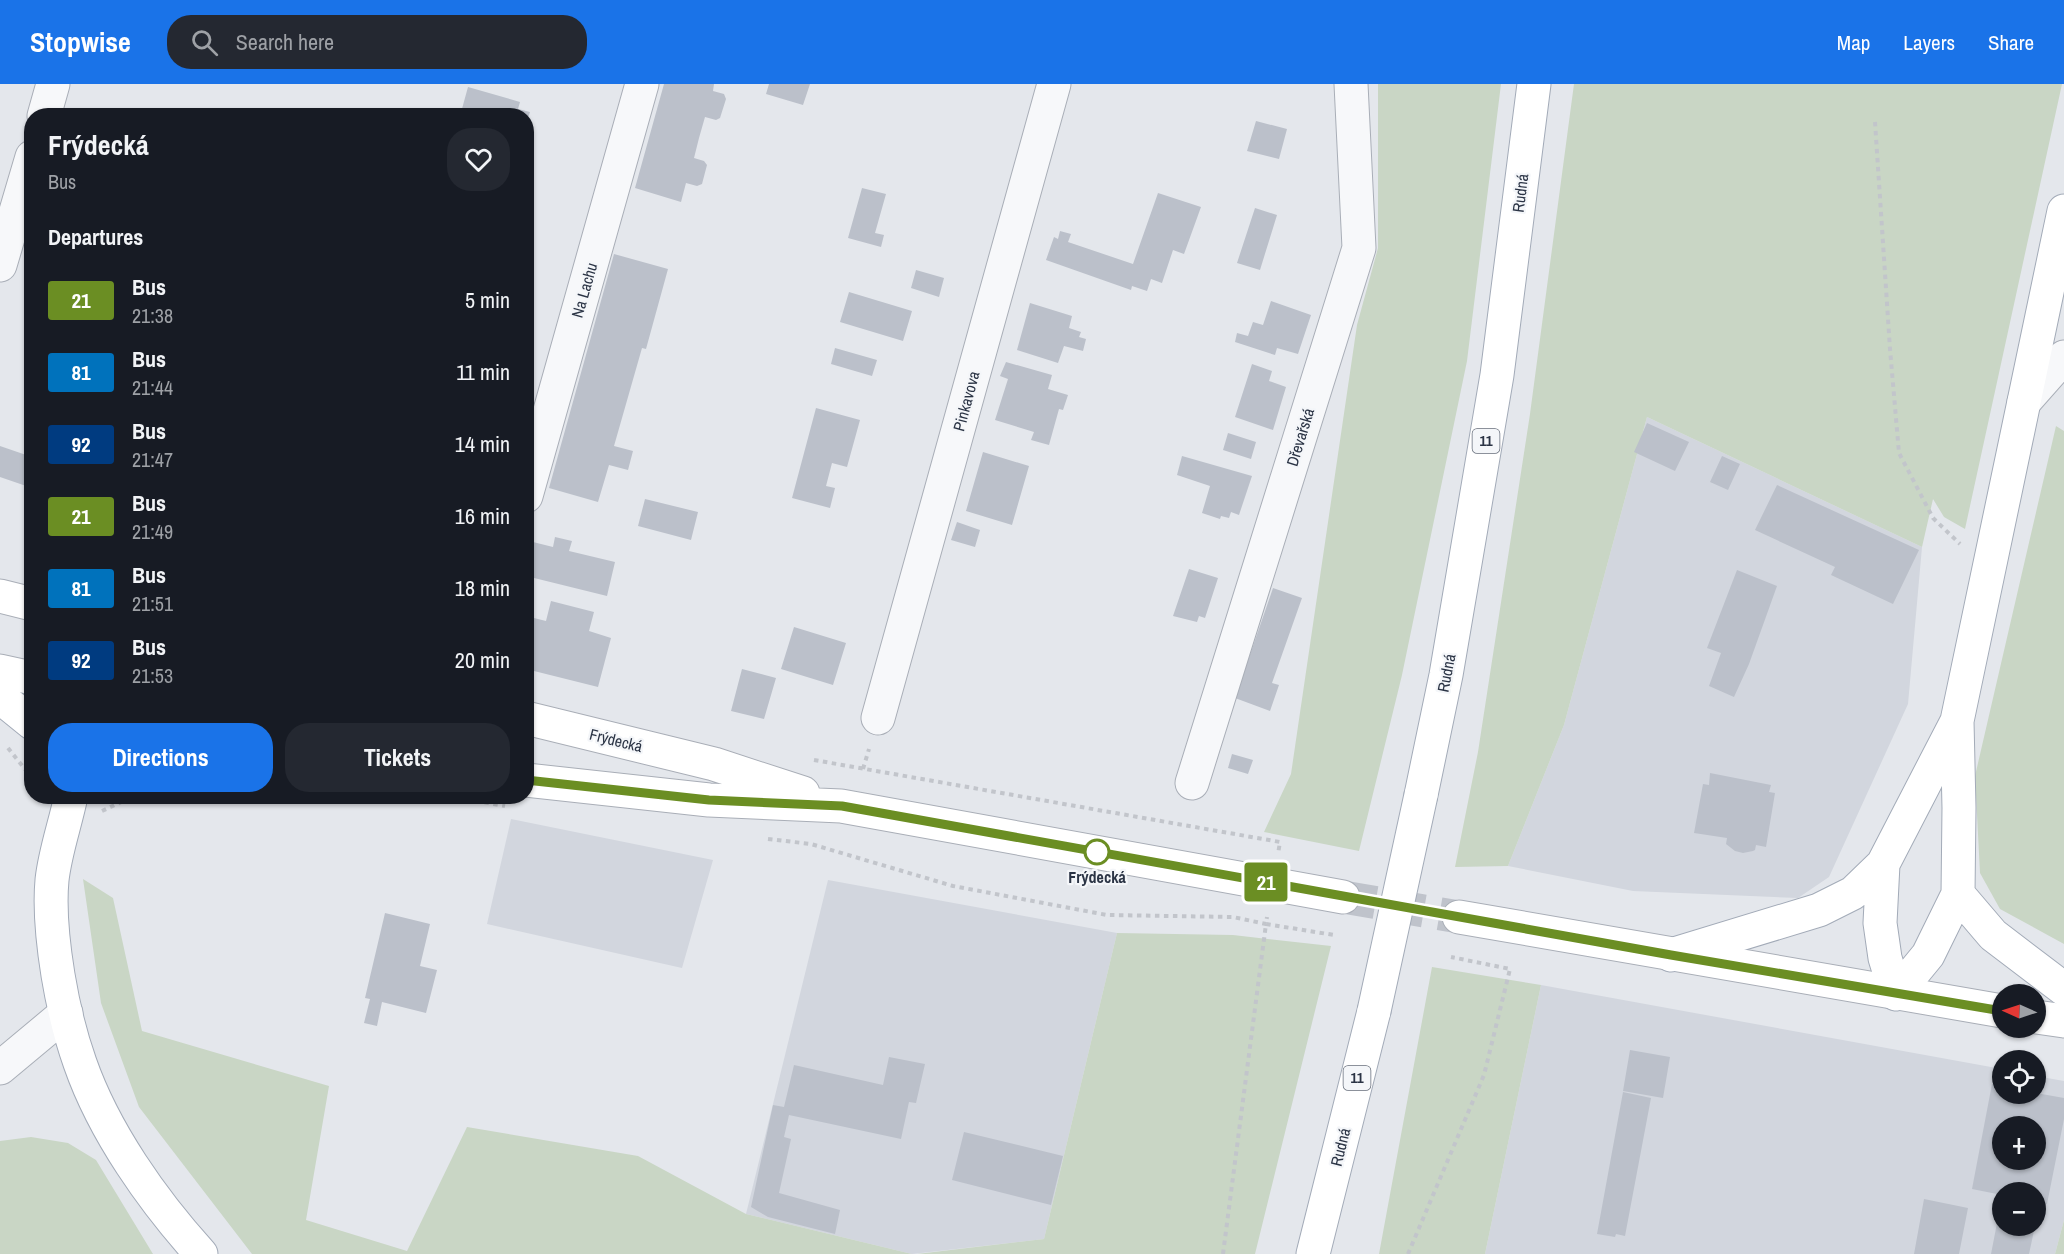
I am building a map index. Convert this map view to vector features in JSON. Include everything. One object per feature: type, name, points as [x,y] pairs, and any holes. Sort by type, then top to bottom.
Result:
[{"type":"main road","name":"Rudná","points":[[1313,1254],[1374,1011],[1446,675],[1497,375],[1534,84]]},
{"type":"main road","points":[[1896,994],[1928,955],[1958,894],[1957,722],[2064,211]]},
{"type":"main road","points":[[0,597],[24,602]]},
{"type":"main road","points":[[0,671],[24,676]]},
{"type":"main road","points":[[0,697],[24,716]]},
{"type":"main road","name":"Frýdecká","points":[[534,720],[714,764],[842,806]]},
{"type":"main road","points":[[1671,955],[1819,910],[1853,893],[1883,864],[1957,722]]},
{"type":"main road","name":"Frýdecká","points":[[534,781],[709,800],[842,806],[1343,897]]},
{"type":"main road","points":[[66,805],[56,851],[50,907],[55,957],[66,1013],[80,1065],[109,1125],[160,1204],[201,1254]]},
{"type":"main road","points":[[1883,864],[1880,923],[1885,958],[1896,994]]},
{"type":"main road","points":[[1958,894],[1993,935],[2064,989]]},
{"type":"main road","points":[[1459,917],[1992,1009]]},
{"type":"main road","points":[[2046,1018],[2064,1021]]},
{"type":"street","points":[[46,108],[53,84]]},
{"type":"street","name":"Na Lachu","points":[[534,468],[642,84]]},
{"type":"street","name":"Pinkavova","points":[[878,718],[1054,84]]},
{"type":"street","name":"Dřevařská","points":[[1192,783],[1359,248],[1351,84]]},
{"type":"street","points":[[0,265],[24,184]]},
{"type":"street","points":[[2024,402],[2064,357]]},
{"type":"street","points":[[0,1068],[66,1013]]},
{"type":"path","points":[[1875,122],[1899,453],[1933,518],[1988,572]]},
{"type":"path","points":[[6,746],[24,768]]},
{"type":"path","points":[[1223,1254],[1266,924],[1335,935]]},
{"type":"path","points":[[1408,1254],[1484,1075],[1509,969],[1451,957]]},
{"type":"shaded area","points":[[1647,417],[1922,547],[1908,704],[1829,877],[1798,898],[1633,891],[1508,866],[1564,725]]},
{"type":"shaded area","points":[[511,819],[713,860],[682,968],[487,924]]},
{"type":"shaded area","points":[[828,880],[1117,933],[1044,1239],[912,1254],[746,1214]]},
{"type":"shaded area","points":[[1541,985],[1992,1067],[1992,1104],[2046,1104],[2046,1078],[2064,1081],[2064,1220],[2055,1254],[1485,1254]]},
{"type":"green space","points":[[1378,84],[1501,84],[1467,361],[1402,675],[1359,851],[1264,832],[1291,774],[1357,325],[1378,248]]},
{"type":"green space","points":[[1574,84],[2062,84],[1965,529],[1944,517],[1933,499],[1922,547],[1647,417],[1564,725],[1508,866],[1455,867],[1478,752],[1530,414]]},
{"type":"green space","points":[[2056,426],[2064,431],[2064,944],[2000,909],[1980,873],[1975,776]]},
{"type":"green space","points":[[83,879],[113,898],[142,1031],[329,1086],[306,1220],[407,1251],[467,1127],[638,1156],[746,1214],[912,1254],[252,1254],[139,1107],[101,1003]]},
{"type":"green space","points":[[1117,933],[1233,935],[1331,946],[1255,1254],[917,1254],[1044,1239]]},
{"type":"green space","points":[[1432,967],[1541,985],[1485,1254],[1379,1254]]},
{"type":"green space","points":[[31,1137],[68,1143],[96,1160],[153,1254],[0,1254],[0,1141]]},
{"type":"green space","points":[[2064,1220],[2064,1254],[2055,1254]]},
{"type":"building","points":[[664,84],[714,84],[713,91],[724,94],[726,99],[720,118],[716,120],[705,117],[694,158],[704,161],[707,165],[702,184],[697,186],[686,183],[681,202],[635,188]]},
{"type":"building","points":[[769,84],[810,84],[803,105],[766,94]]},
{"type":"building","points":[[468,87],[520,102],[518,108],[462,108]]},
{"type":"building","points":[[1256,121],[1287,129],[1279,159],[1247,151]]},
{"type":"building","points":[[862,188],[886,194],[875,233],[884,235],[881,247],[848,238]]},
{"type":"building","points":[[1158,193],[1201,207],[1184,254],[1173,250],[1162,283],[1151,279],[1147,291],[1132,286],[1131,290],[1046,260],[1054,237],[1058,239],[1060,231],[1071,234],[1068,242],[1133,264]]},
{"type":"building","points":[[1255,208],[1277,215],[1260,270],[1237,263]]},
{"type":"building","points":[[614,254],[668,269],[646,349],[642,348],[614,446],[633,451],[628,470],[609,465],[598,502],[549,488]]},
{"type":"building","points":[[916,270],[944,278],[939,297],[911,288]]},
{"type":"building","points":[[849,292],[912,311],[903,341],[840,322]]},
{"type":"building","points":[[1271,301],[1311,315],[1298,354],[1277,348],[1275,355],[1235,342],[1237,333],[1248,336],[1253,322],[1263,325]]},
{"type":"building","points":[[1030,303],[1072,316],[1069,328],[1081,332],[1079,337],[1086,339],[1083,351],[1064,346],[1058,363],[1017,350]]},
{"type":"building","points":[[835,348],[877,360],[872,376],[831,364]]},
{"type":"building","points":[[1006,362],[1052,375],[1048,389],[1068,395],[1063,410],[1059,409],[1049,445],[1031,440],[1034,432],[995,420],[1008,379],[1000,376]]},
{"type":"building","points":[[1252,364],[1272,371],[1269,381],[1286,387],[1273,430],[1235,417]]},
{"type":"building","points":[[816,408],[860,420],[847,467],[832,463],[826,486],[835,488],[830,508],[792,498]]},
{"type":"building","points":[[1647,423],[1689,442],[1675,471],[1634,452]]},
{"type":"building","points":[[1228,433],[1256,442],[1251,459],[1223,450]]},
{"type":"building","points":[[0,446],[24,454],[24,485],[0,477]]},
{"type":"building","points":[[983,452],[1029,466],[1012,525],[966,511]]},
{"type":"building","points":[[1182,456],[1252,476],[1239,515],[1231,512],[1229,518],[1221,516],[1220,519],[1202,513],[1210,486],[1177,475]]},
{"type":"building","points":[[1722,456],[1740,464],[1728,490],[1710,482]]},
{"type":"building","points":[[1777,485],[1919,550],[1893,604],[1831,575],[1835,567],[1755,530]]},
{"type":"building","points":[[645,499],[698,512],[691,540],[638,526]]},
{"type":"building","points":[[957,522],[980,530],[975,547],[951,540]]},
{"type":"building","points":[[555,537],[572,541],[569,551],[615,562],[607,596],[534,578],[534,542],[553,547]]},
{"type":"building","points":[[1189,569],[1218,578],[1205,618],[1199,616],[1197,622],[1173,616]]},
{"type":"building","points":[[1737,570],[1777,586],[1749,664],[1734,697],[1709,686],[1721,653],[1707,648]]},
{"type":"building","points":[[1273,588],[1302,598],[1272,683],[1279,685],[1270,711],[1235,698]]},
{"type":"building","points":[[551,601],[594,612],[589,631],[611,638],[598,687],[534,671],[534,618],[546,621]]},
{"type":"building","points":[[794,627],[846,643],[833,685],[781,669]]},
{"type":"building","points":[[742,669],[776,678],[764,719],[731,711]]},
{"type":"building","points":[[1232,754],[1253,760],[1248,774],[1228,768]]},
{"type":"building","points":[[1710,773],[1771,785],[1769,792],[1775,793],[1766,847],[1756,845],[1755,850],[1743,853],[1735,851],[1726,844],[1727,838],[1694,833],[1703,784],[1709,785]]},
{"type":"building","points":[[385,913],[430,924],[420,966],[437,970],[426,1013],[382,1002],[377,1026],[364,1023],[370,999],[365,998]]},
{"type":"building","points":[[1630,1050],[1670,1057],[1663,1098],[1623,1091]]},
{"type":"building","points":[[889,1057],[925,1064],[916,1103],[909,1102],[901,1139],[789,1115],[784,1137],[791,1139],[779,1193],[840,1210],[835,1234],[768,1217],[751,1207],[773,1105],[784,1107],[794,1065],[883,1085]]},
{"type":"building","points":[[1992,1084],[1992,1104],[2046,1104],[2046,1095],[2064,1098],[2064,1119],[2047,1204],[2046,1182],[1992,1182],[1992,1193],[1972,1189]]},
{"type":"building","points":[[1623,1092],[1651,1098],[1625,1236],[1616,1234],[1615,1237],[1597,1234]]},
{"type":"building","points":[[964,1132],[1063,1156],[1051,1205],[952,1180]]},
{"type":"building","points":[[1924,1199],[1968,1208],[1959,1254],[1914,1254]]},
{"type":"building","points":[[1994,1236],[2033,1236],[2029,1254],[1991,1254]]},
{"type":"tunnel","points":[[1343,897],[1459,917]]},
{"type":"bus line","name":"21","points":[[534,781],[709,800],[842,806],[1343,897],[1992,1009]]},
{"type":"place","name":"Frýdecká","points":[[1097,852]]}]
